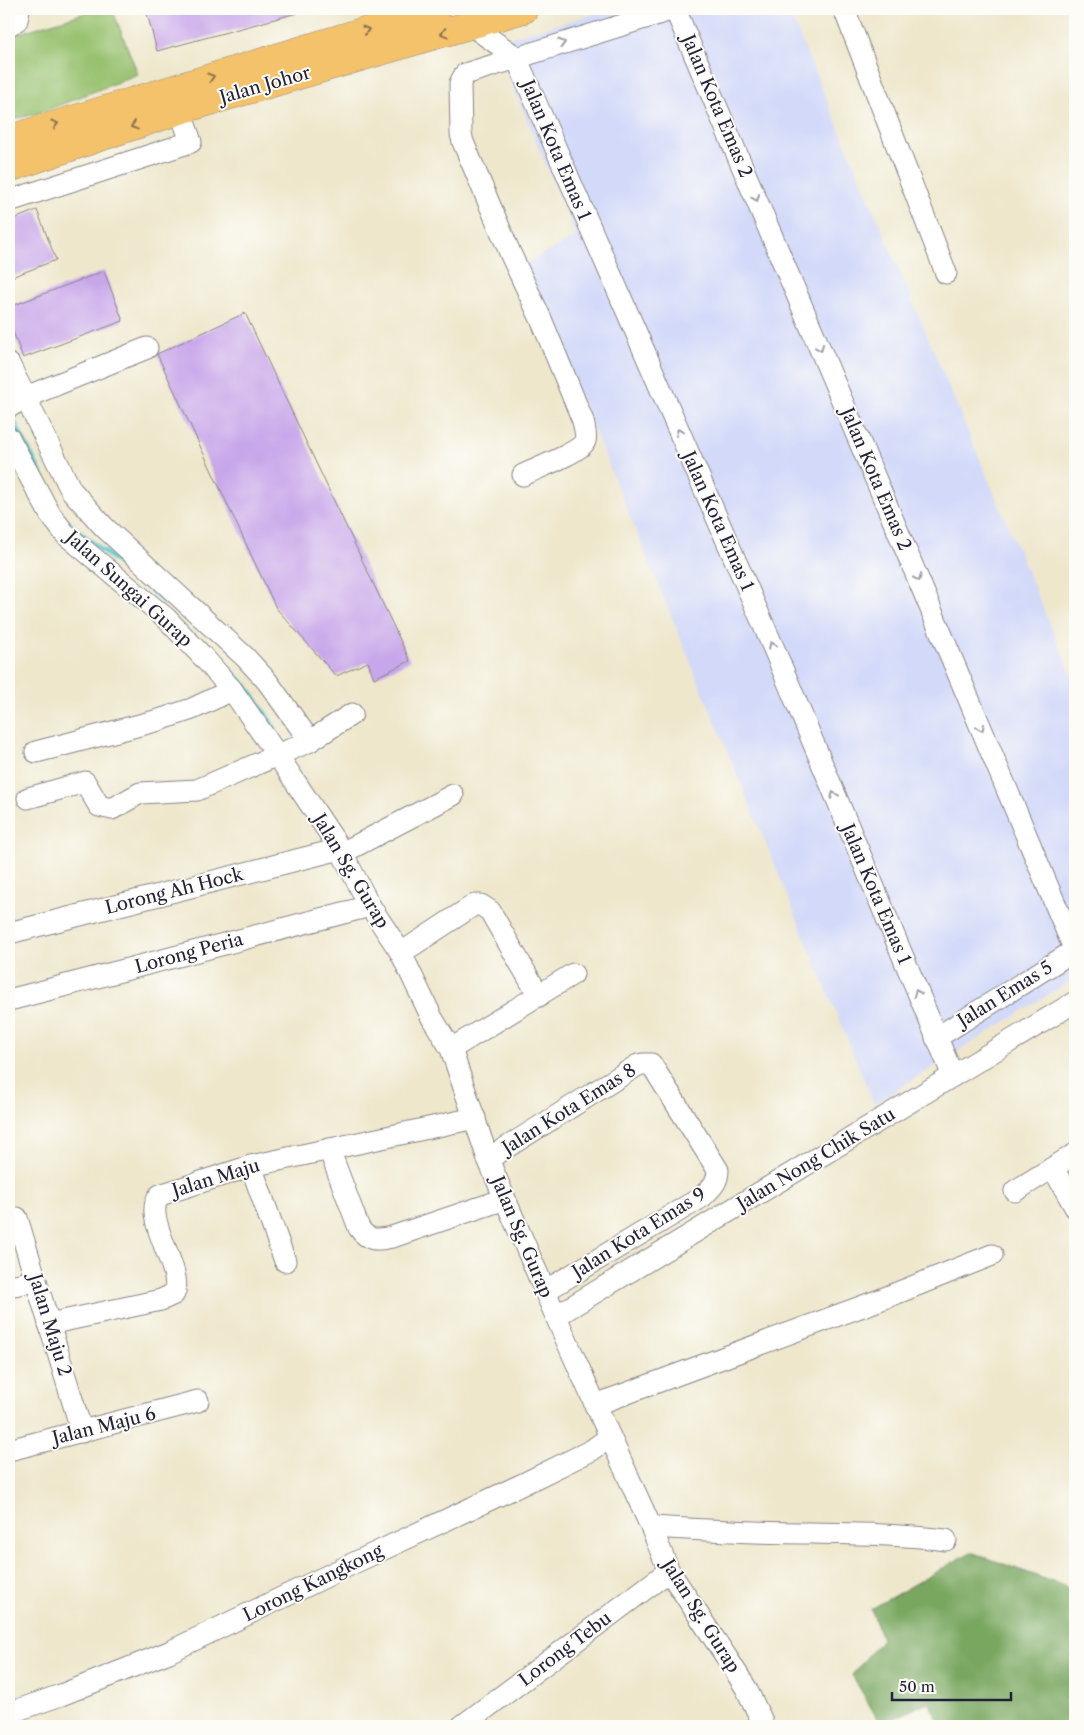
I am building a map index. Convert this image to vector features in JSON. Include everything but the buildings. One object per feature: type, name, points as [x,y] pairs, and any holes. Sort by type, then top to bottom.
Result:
[{"type":"highway","name":"Jalan Johor","points":[[9,139],[405,13],[437,9]]},
{"type":"highway","name":"Jalan Johor","points":[[9,168],[180,110],[472,26],[524,9]]},
{"type":"street","points":[[9,25],[17,20],[19,9]]},
{"type":"street","points":[[523,475],[567,455],[582,446],[586,440],[582,421],[541,319],[510,255],[461,134],[460,83],[465,74],[674,9]]},
{"type":"street","name":"Jalan Kota Emas 2","points":[[674,9],[919,580],[1075,950]]},
{"type":"street","points":[[844,9],[946,273]]},
{"type":"street","name":"Jalan Kota Emas 1","points":[[472,26],[516,57],[770,641],[953,1076]]},
{"type":"street","points":[[9,201],[192,142],[180,110]]},
{"type":"street","points":[[17,402],[147,348]]},
{"type":"street","points":[[9,364],[17,402],[71,490],[104,527],[246,657],[267,681],[310,741]]},
{"type":"street","name":"Jalan Sungai Gurap","points":[[9,438],[50,514],[66,534],[166,618],[232,690],[278,756]]},
{"type":"street","points":[[36,752],[159,720],[192,709],[232,690]]},
{"type":"street","points":[[28,798],[85,782],[100,806],[112,809],[140,792],[197,790],[310,741],[352,714]]},
{"type":"street","name":"Jalan Sg. Gurap","points":[[278,756],[341,851],[370,906],[401,953],[432,1018],[451,1049],[488,1159],[669,1571],[746,1688],[762,1721]]},
{"type":"street","name":"Lorong Ah Hock","points":[[9,933],[341,851],[453,795]]},
{"type":"street","points":[[401,953],[474,905],[481,905],[490,912],[538,996]]},
{"type":"street","name":"Lorong Peria","points":[[9,1000],[370,906]]},
{"type":"street","name":"Jalan Emas 5","points":[[936,1038],[1075,950]]},
{"type":"street","points":[[451,1049],[573,974]]},
{"type":"street","name":"Jalan Nong Chik Satu","points":[[556,1316],[1075,1002]]},
{"type":"street","name":"Jalan Kota Emas 8","points":[[488,1159],[638,1066],[651,1064]]},
{"type":"street","name":"Jalan Kota Emas 9","points":[[545,1291],[702,1197],[715,1185],[718,1178],[718,1170],[651,1064]]},
{"type":"street","name":"Jalan Maju","points":[[49,1324],[161,1300],[174,1294],[176,1289],[173,1273],[155,1216],[156,1200],[160,1196],[252,1166],[475,1118]]},
{"type":"street","points":[[329,1149],[359,1228],[369,1239],[378,1240],[392,1237],[505,1199]]},
{"type":"street","points":[[1014,1191],[1075,1154]]},
{"type":"street","points":[[252,1166],[285,1261]]},
{"type":"street","points":[[1053,1168],[1075,1208]]},
{"type":"street","name":"Jalan Maju 2","points":[[17,1218],[82,1432]]},
{"type":"street","points":[[596,1405],[882,1299],[992,1255]]},
{"type":"street","points":[[9,1286],[36,1281]]},
{"type":"street","name":"Jalan Maju 6","points":[[9,1450],[198,1401]]},
{"type":"street","name":"Lorong Kangkong","points":[[9,1714],[169,1652],[523,1484],[592,1450],[610,1437]]},
{"type":"street","points":[[651,1527],[754,1532],[890,1535],[946,1540]]},
{"type":"street","name":"Lorong Tebu","points":[[462,1726],[669,1571]]},
{"type":"shaded area","points":[[612,9],[788,9],[1075,683],[1075,978],[874,1104],[525,264],[576,236],[494,42]]},
{"type":"green space","points":[[98,9],[112,9],[138,74],[37,114],[9,120],[9,36]]},
{"type":"green space","points":[[971,1552],[1075,1590],[1075,1726],[942,1726],[928,1702],[881,1725],[852,1675],[882,1639],[871,1609]]},
{"type":"waterway","points":[[9,412],[45,482]]},
{"type":"waterway","points":[[67,522],[149,588],[164,603]]},
{"type":"waterway","points":[[216,656],[247,687],[275,729]]}]
